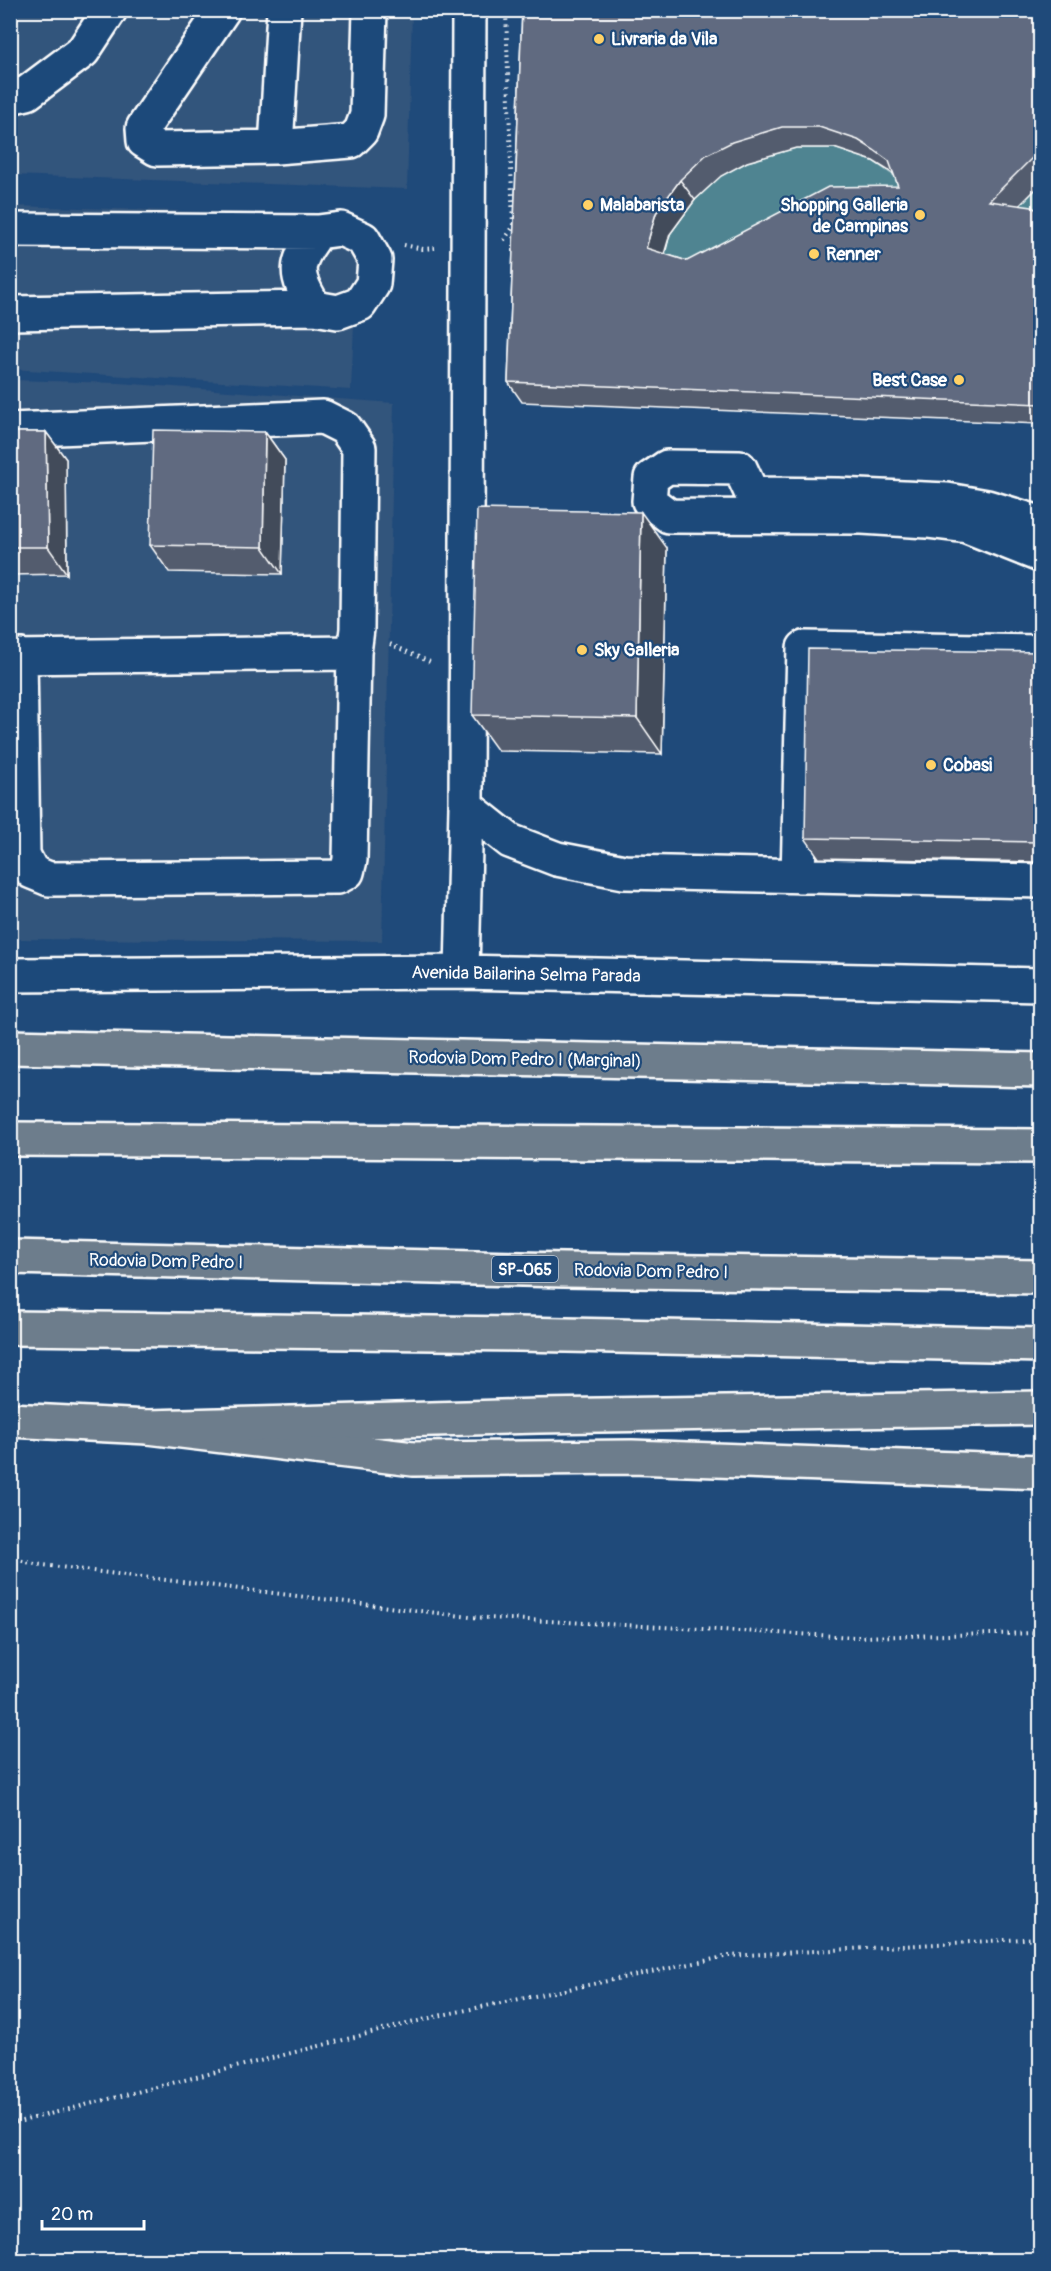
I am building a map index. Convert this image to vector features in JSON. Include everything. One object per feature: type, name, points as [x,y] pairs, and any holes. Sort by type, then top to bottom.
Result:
[{"type":"main road","name":"Rodovia Dom Pedro I (Marginal)","points":[[10,1047],[1041,1070]]},
{"type":"main road","points":[[10,1138],[1041,1146]]},
{"type":"main road","name":"Rodovia Dom Pedro I","points":[[10,1257],[564,1270],[1041,1276]]},
{"type":"main road","points":[[10,1328],[519,1334],[1041,1345]]},
{"type":"main road","points":[[148,1427],[539,1416],[1041,1408]]},
{"type":"main road","points":[[10,1420],[148,1427],[413,1459],[632,1457],[1041,1472]]},
{"type":"street","points":[[10,97],[27,93],[83,51],[110,10]]},
{"type":"street","points":[[223,10],[143,128],[144,141],[157,149],[276,147],[351,141],[361,131],[367,115],[370,10]]},
{"type":"street","points":[[276,147],[284,10]]},
{"type":"street","points":[[462,972],[466,806],[469,10]]},
{"type":"street","points":[[10,230],[318,232],[341,229],[363,240],[375,260],[374,284],[360,304],[338,312],[315,308],[10,313]]},
{"type":"street","points":[[315,308],[300,283],[301,255],[318,232]]},
{"type":"street","points":[[10,429],[323,417],[345,428],[359,448],[356,641],[350,860],[347,872],[338,877],[328,878],[49,879],[32,872],[23,855],[15,657],[356,641]]},
{"type":"street","points":[[1041,523],[987,507],[947,500],[752,494],[740,468],[667,466],[651,478],[649,501],[669,516],[862,517],[967,526],[1041,555]]},
{"type":"street","points":[[798,876],[804,648],[1041,652]]},
{"type":"street","points":[[466,806],[510,841],[557,859],[624,872],[1041,881]]},
{"type":"street","name":"Avenida Bailarina Selma Parada","points":[[10,975],[462,972],[1041,985]]},
{"type":"path","points":[[502,242],[513,227],[506,10]]},
{"type":"path","points":[[356,641],[465,679]]},
{"type":"path","points":[[10,1558],[35,1564],[470,1617],[855,1637],[1041,1633]]},
{"type":"path","points":[[10,2124],[442,2015],[729,1956],[1041,1938]]},
{"type":"shaded area","points":[[11,11],[412,11],[407,189],[11,175]]},
{"type":"shaded area","points":[[11,206],[359,216],[351,390],[11,369]]},
{"type":"shaded area","points":[[11,380],[119,383],[394,403],[382,941],[11,939]]},
{"type":"green space","points":[[796,148],[834,148],[873,161],[903,182],[913,206],[701,281],[660,268],[670,234],[695,200],[721,176],[747,162]]},
{"type":"green space","points":[[1040,184],[1040,227],[1004,222]]},
{"type":"building","name":"Shopping Galleria de Campinas","points":[[522,10],[1041,10],[1041,149],[989,201],[1032,207],[1041,213],[1041,404],[508,382]],"holes":[[[782,127],[819,127],[858,140],[889,161],[898,186],[828,187],[687,261],[646,248],[656,213],[680,180],[706,155],[732,142]]]},
{"type":"building","points":[[153,430],[265,432],[263,547],[150,545]]},
{"type":"building","points":[[10,432],[46,432],[48,547],[10,547]]},
{"type":"building","name":"Sky Galleria","points":[[477,509],[641,512],[637,718],[472,715]]},
{"type":"building","name":"Cobasi","points":[[808,649],[1041,652],[1039,842],[805,838]]},
{"type":"place","name":"Livraria da Vila","points":[[599,39]]},
{"type":"place","name":"Malabarista","points":[[588,205]]},
{"type":"place","name":"Shopping Galleria de Campinas","points":[[920,215]]},
{"type":"place","name":"Renner","points":[[814,254]]},
{"type":"place","name":"Best Case","points":[[959,380]]},
{"type":"place","name":"Sky Galleria","points":[[582,650]]},
{"type":"place","name":"Cobasi","points":[[931,765]]}]
